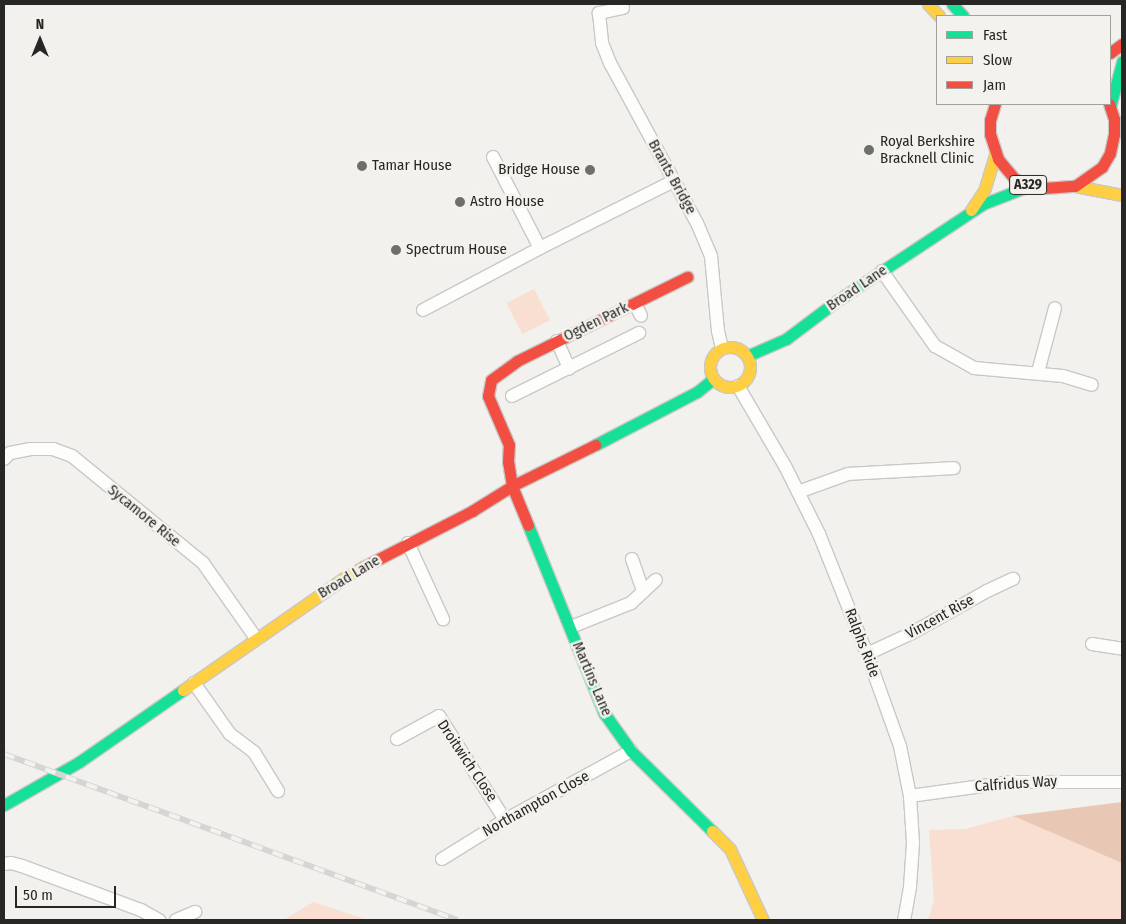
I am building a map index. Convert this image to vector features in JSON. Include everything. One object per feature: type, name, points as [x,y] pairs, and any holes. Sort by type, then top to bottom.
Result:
[{"type":"street","points":[[928,4],[938,15]]},
{"type":"street","points":[[952,4],[962,15]]},
{"type":"street","name":"Brants Bridge","points":[[623,8],[599,13],[602,43],[610,62],[697,223],[711,256],[718,331],[722,349]]},
{"type":"street","points":[[1111,52],[1122,44]]},
{"type":"street","points":[[1111,101],[1122,62]]},
{"type":"street","name":"A329","points":[[993,105],[990,134],[995,154],[1004,169],[1015,179],[1029,186],[1044,188],[1075,186],[1122,195]]},
{"type":"street","points":[[1075,186],[1102,167],[1110,153],[1114,134],[1114,119],[1110,105]]},
{"type":"street","points":[[1114,134],[1122,154]]},
{"type":"street","name":"Broad Lane","points":[[966,216],[984,191],[995,154]]},
{"type":"street","points":[[493,157],[540,248]]},
{"type":"street","points":[[423,310],[540,248],[674,181]]},
{"type":"street","name":"Broad Lane","points":[[747,356],[786,339],[838,300],[995,198],[1029,186]]},
{"type":"street","points":[[882,271],[935,346],[974,368],[1038,372],[1063,376],[1092,385]]},
{"type":"street","name":"Ogden Park","points":[[512,486],[508,462],[509,445],[488,396],[490,380],[517,361],[687,278]]},
{"type":"street","name":"Ogden Park","points":[[634,304],[641,316]]},
{"type":"street","points":[[1038,372],[1055,308]]},
{"type":"street","name":"Ogden Park","points":[[512,396],[639,333]]},
{"type":"street","name":"Ogden Park","points":[[557,341],[569,368]]},
{"type":"street","points":[[736,348],[747,356],[750,370],[744,382],[738,386],[727,388],[713,379],[710,362],[717,352],[722,349],[736,348]]},
{"type":"street","name":"Broad Lane","points":[[4,805],[79,762],[344,578],[472,511],[512,486],[528,480],[697,392],[713,379]]},
{"type":"street","name":"Ralphs Ride","points":[[738,386],[798,492],[819,534],[868,654],[900,746],[910,796],[913,843],[910,888],[904,920]]},
{"type":"street","name":"Sycamore Rise","points":[[4,460],[10,453],[31,449],[53,449],[72,456],[203,564],[256,638]]},
{"type":"street","points":[[798,492],[848,474],[954,468]]},
{"type":"street","name":"Martins Lane","points":[[512,486],[571,627],[604,713],[631,752],[730,849],[763,920]]},
{"type":"street","points":[[408,543],[443,620]]},
{"type":"street","points":[[632,559],[643,591]]},
{"type":"street","points":[[571,627],[631,603],[656,580]]},
{"type":"street","name":"Vincent Rise","points":[[868,654],[912,633],[987,591],[1013,580]]},
{"type":"street","points":[[1092,644],[1122,649]]},
{"type":"street","points":[[194,683],[230,734],[254,752],[278,791]]},
{"type":"street","name":"Droitwich Close","points":[[397,739],[439,716],[505,820]]},
{"type":"street","name":"Northampton Close","points":[[442,859],[505,820],[631,752]]},
{"type":"street","name":"Calfridus Way","points":[[910,796],[1011,782],[1122,782]]},
{"type":"street","points":[[4,864],[22,866],[141,910],[159,920]]},
{"type":"street","points":[[176,920],[195,912]]},
{"type":"shaded area","points":[[534,289],[550,320],[522,334],[506,303]]},
{"type":"shaded area","points":[[1122,802],[1122,863],[1013,816]]},
{"type":"shaded area","points":[[1013,816],[1122,863],[1122,920],[928,920],[934,900],[929,830],[965,829]]},
{"type":"shaded area","points":[[313,902],[368,920],[284,920]]},
{"type":"railway","points":[[4,754],[458,920]]},
{"type":"traffic: fast","points":[[952,4],[962,15]]},
{"type":"traffic: fast","points":[[1111,103],[1122,62]]},
{"type":"traffic: fast","points":[[747,356],[786,339],[838,300],[983,204],[1029,186]]},
{"type":"traffic: fast","points":[[595,445],[697,392],[713,379]]},
{"type":"traffic: fast","points":[[528,525],[604,713],[631,751],[712,831]]},
{"type":"traffic: fast","points":[[4,805],[79,762],[183,690]]},
{"type":"traffic: slow","points":[[928,4],[938,15]]},
{"type":"traffic: slow","points":[[971,210],[984,191],[995,154]]},
{"type":"traffic: slow","points":[[1075,186],[1122,195]]},
{"type":"traffic: slow","points":[[734,347],[741,350],[747,356],[750,367],[749,375],[741,384],[734,387],[726,387],[719,384],[711,375],[710,363],[713,356],[722,348],[734,347]]},
{"type":"traffic: slow","points":[[183,690],[344,578],[363,567]]},
{"type":"traffic: slow","points":[[712,831],[730,849],[763,920]]},
{"type":"traffic: jam","points":[[1111,52],[1122,44]]},
{"type":"traffic: jam","points":[[995,105],[990,120],[990,134],[998,159],[1015,179],[1029,186],[1044,188],[1075,186],[1102,167],[1110,153],[1114,134],[1114,119],[1109,105]]},
{"type":"traffic: jam","points":[[528,525],[512,486],[508,462],[509,445],[488,396],[491,380],[517,361],[687,277]]},
{"type":"traffic: jam","points":[[363,567],[472,511],[512,486],[595,445]]},
{"type":"place","name":"Royal Berkshire Bracknell Clinic","points":[[869,150]]},
{"type":"place","name":"Tamar House","points":[[362,166]]},
{"type":"place","name":"Bridge House","points":[[590,170]]},
{"type":"place","name":"Astro House","points":[[460,202]]},
{"type":"place","name":"Spectrum House","points":[[396,250]]}]
